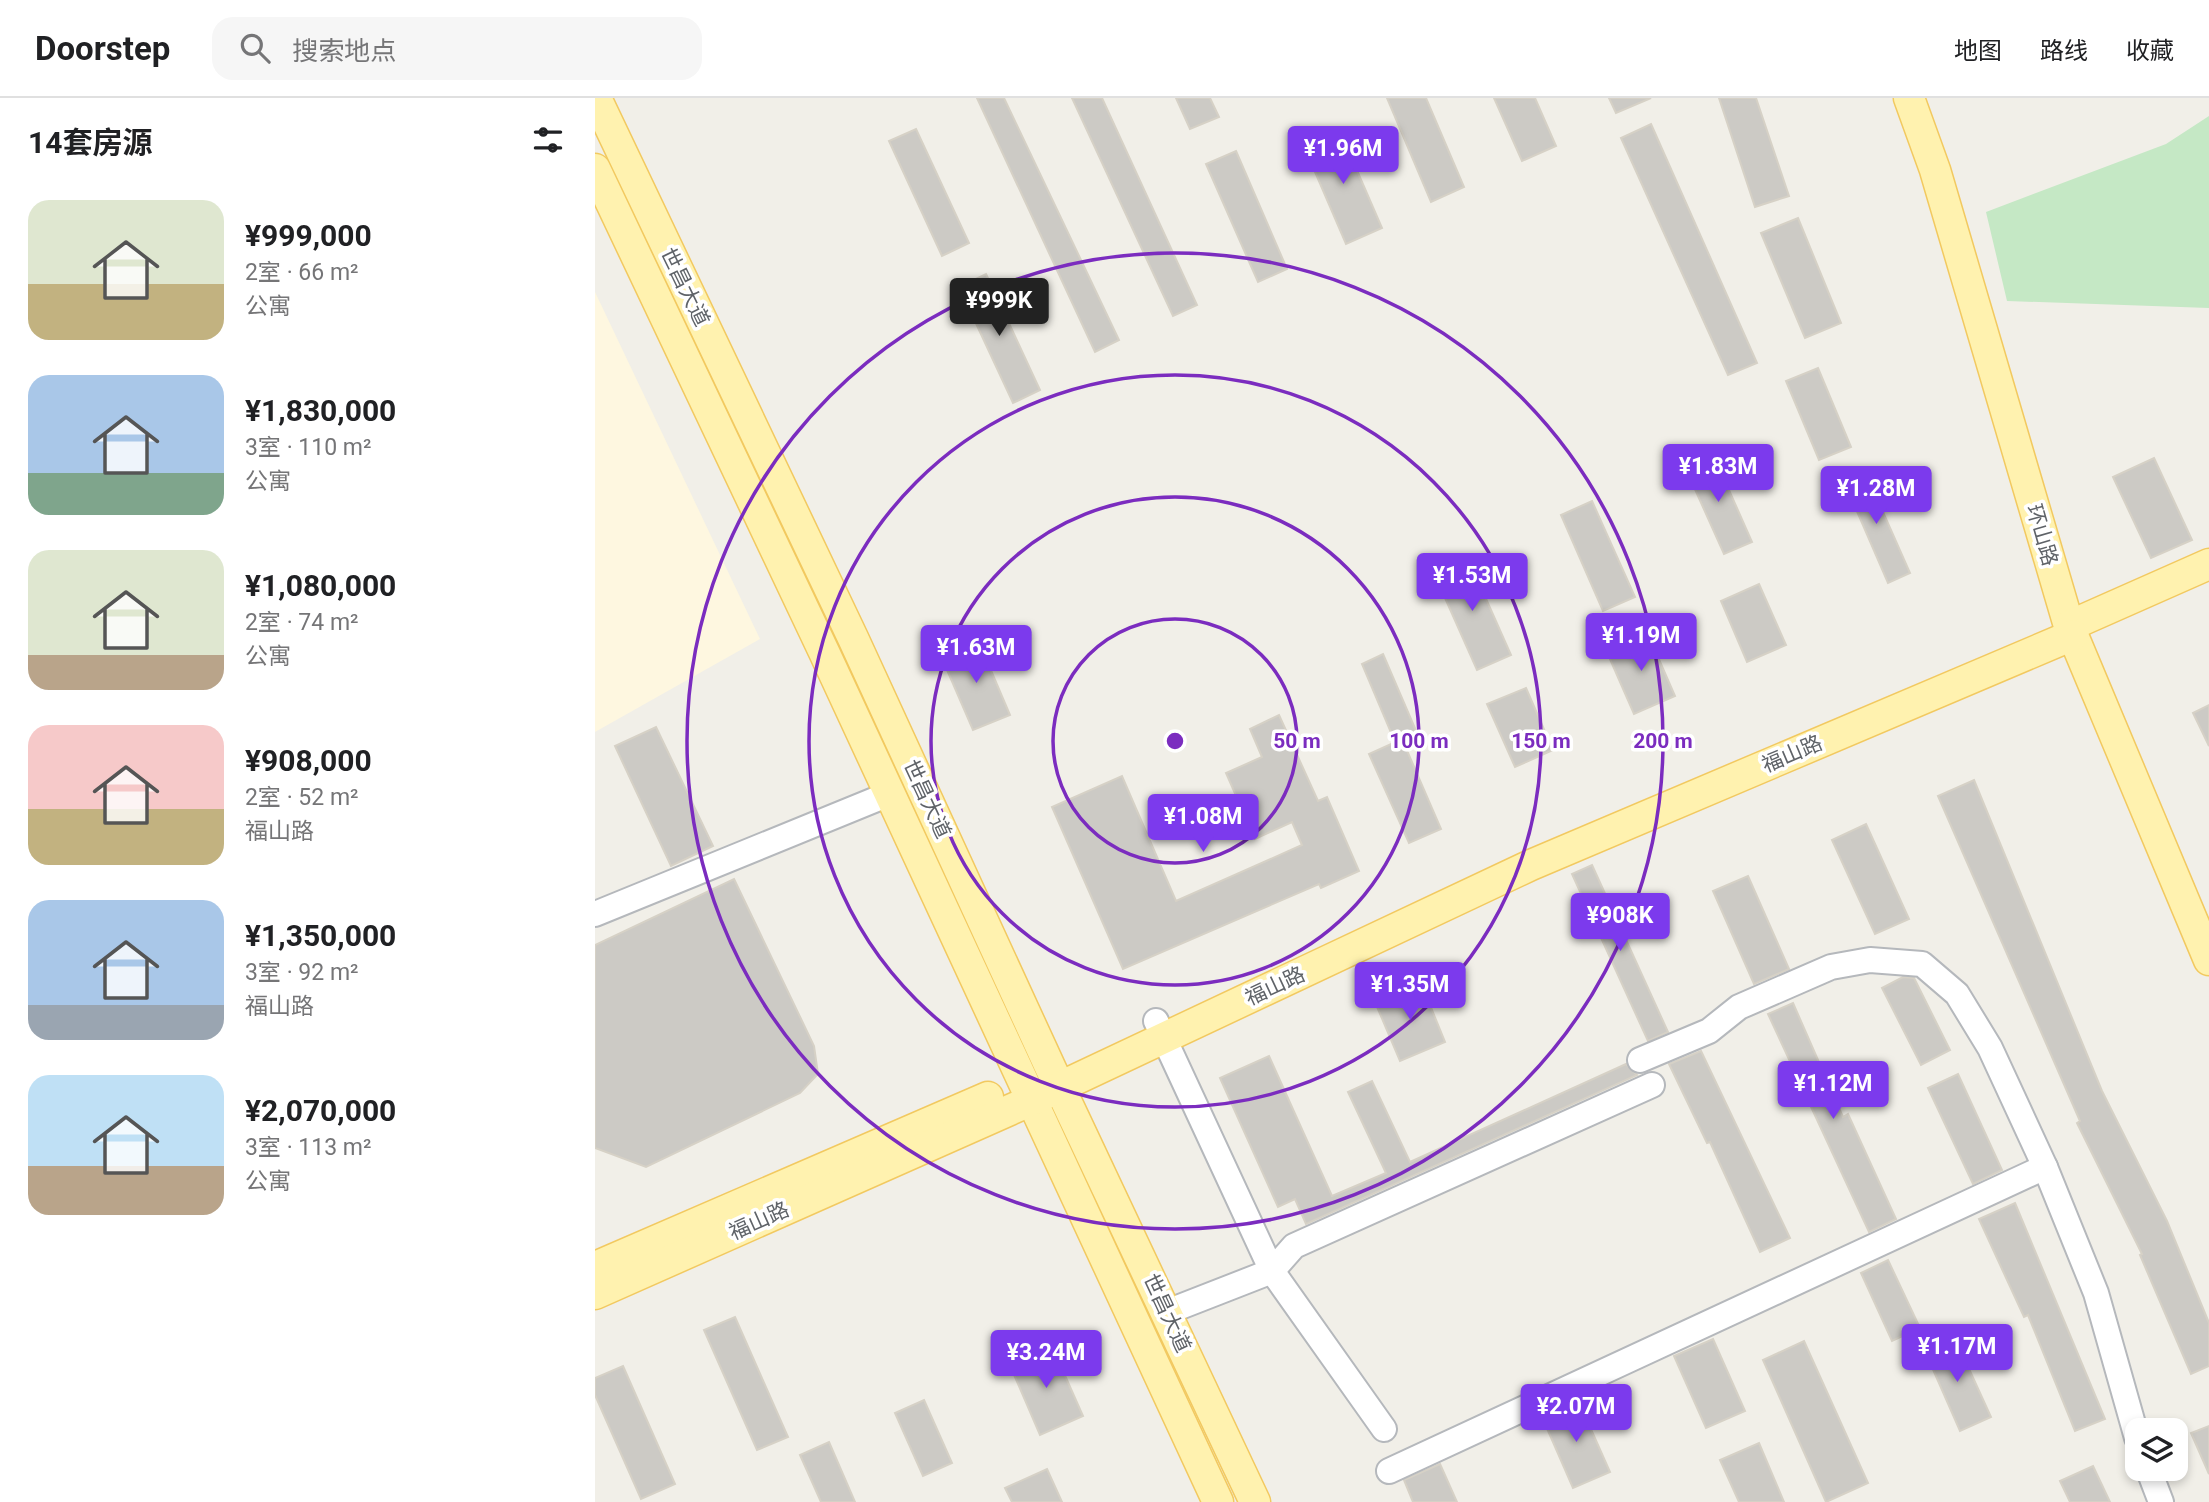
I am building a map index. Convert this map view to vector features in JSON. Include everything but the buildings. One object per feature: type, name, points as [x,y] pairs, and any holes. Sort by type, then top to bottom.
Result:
[{"type":"main road","name":"世昌大道","points":[[596,98],[863,659],[1055,1078],[1255,1502]]},
{"type":"main road","name":"环山路","points":[[1909,98],[1935,170],[2069,626],[2209,961]]},
{"type":"main road","name":"世昌大道","points":[[595,169],[1218,1502]]},
{"type":"main road","points":[[595,1267],[1026,1092],[1521,854],[2069,626],[2209,564]]},
{"type":"main road","name":"福山路","points":[[595,1294],[1026,1092]]},
{"type":"street","points":[[595,914],[889,794]]},
{"type":"street","points":[[1640,1060],[1709,1031],[1739,1007],[1831,967],[1870,960],[1922,964],[1957,994],[1990,1048],[2045,1167],[2096,1293],[2131,1418]]},
{"type":"street","points":[[1160,1029],[1272,1271],[1384,1429]]},
{"type":"street","points":[[1167,1312],[1272,1271],[1294,1246],[1652,1085]]},
{"type":"street","points":[[1389,1471],[2045,1167]]},
{"type":"street","points":[[2153,1481],[2161,1502]]},
{"type":"shaded area","points":[[595,292],[760,639],[595,732]]},
{"type":"green space","points":[[2209,116],[2209,308],[2007,301],[1986,212],[2166,144]]}]
